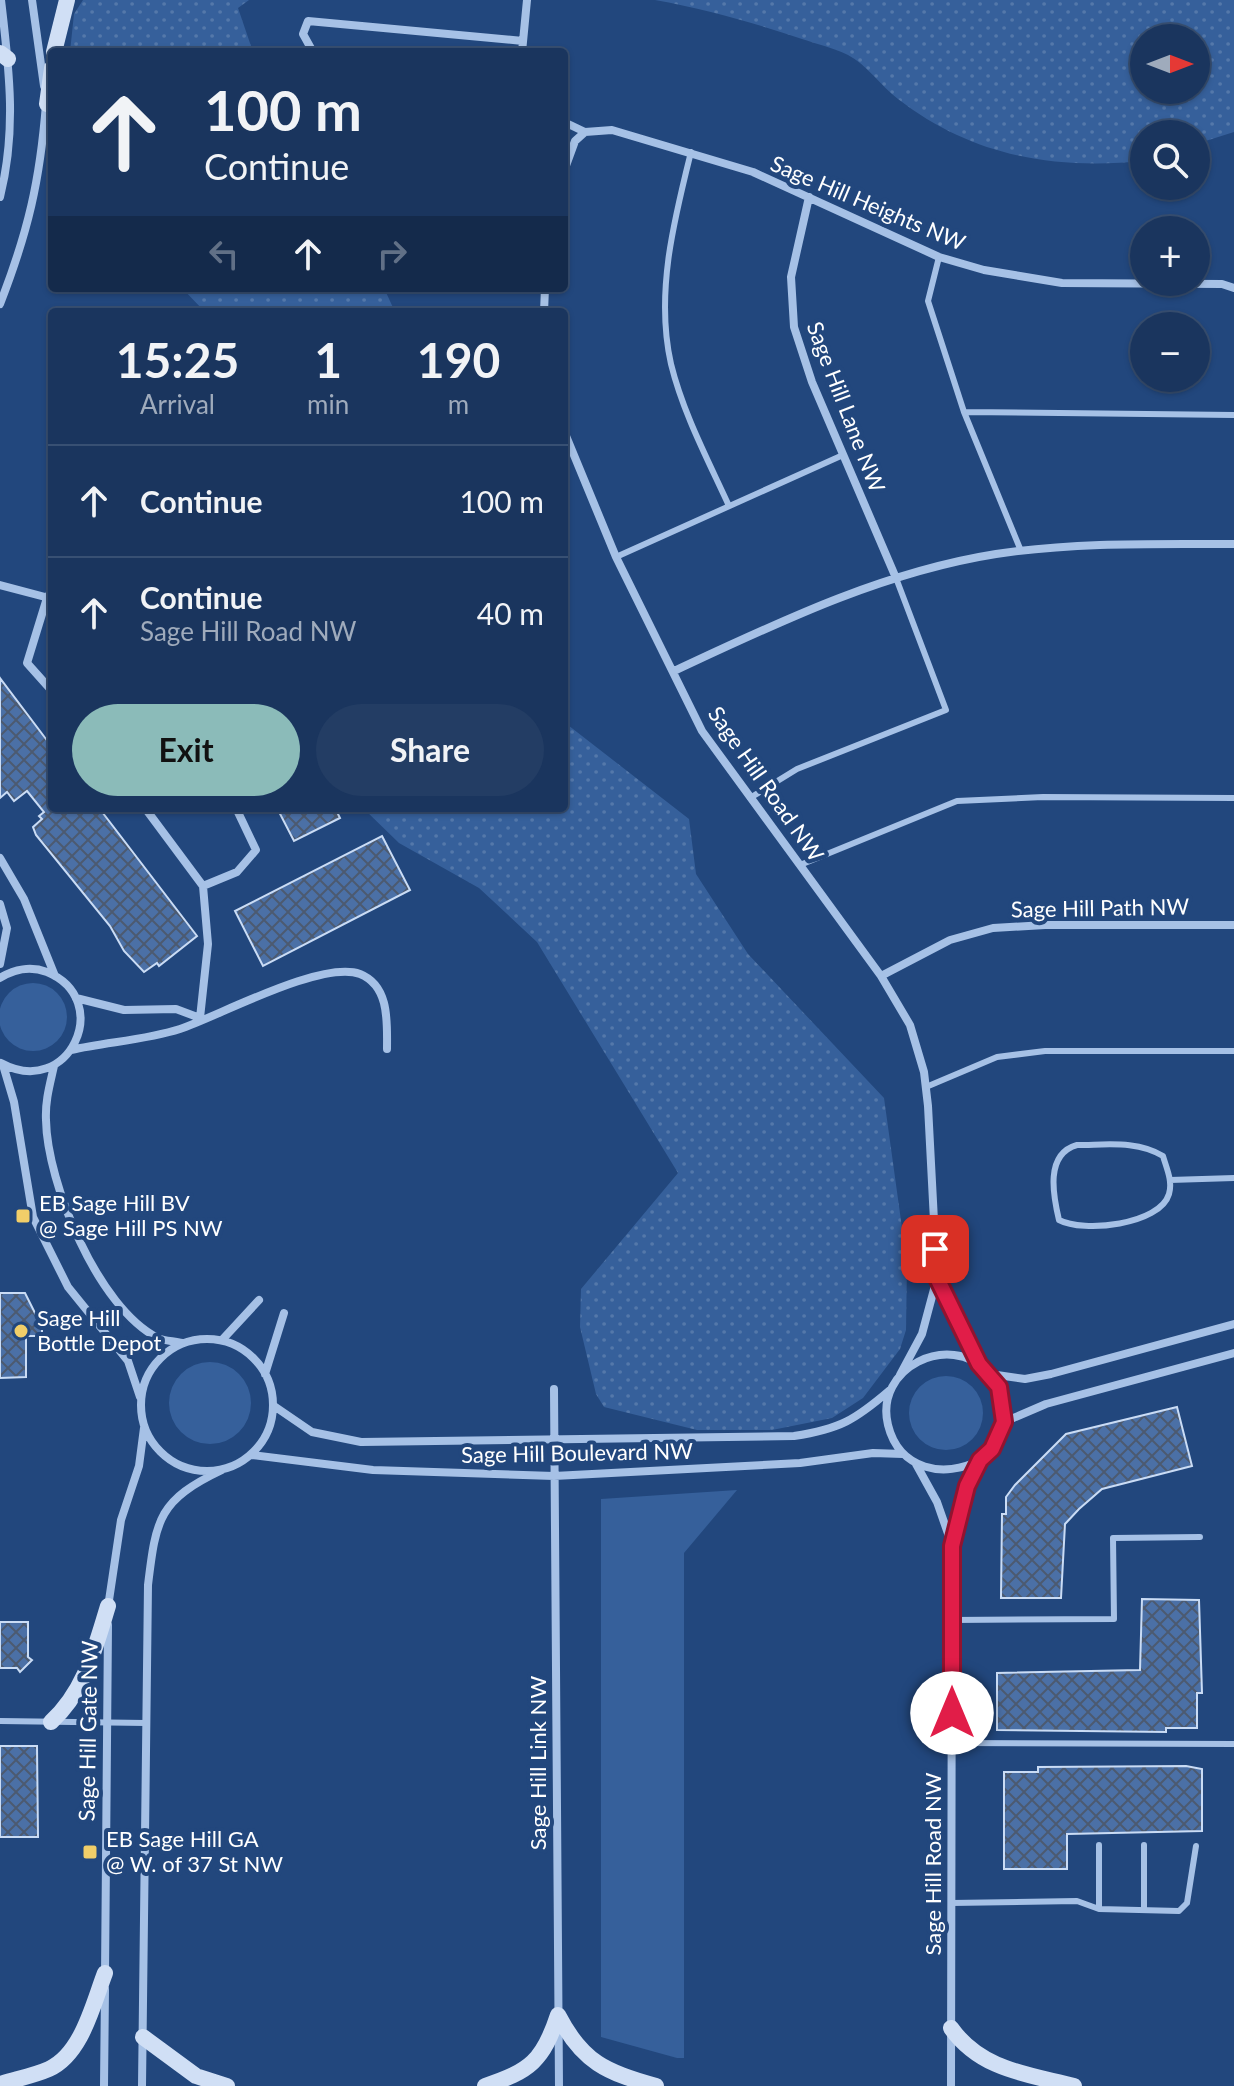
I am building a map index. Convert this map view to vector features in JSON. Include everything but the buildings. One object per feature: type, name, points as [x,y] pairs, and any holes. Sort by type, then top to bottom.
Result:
[{"type":"street","points":[[0,197],[12,127],[1,0]]},
{"type":"street","points":[[32,0],[47,104]]},
{"type":"street","points":[[55,48],[67,0]]},
{"type":"street","points":[[522,48],[527,0]]},
{"type":"street","points":[[311,48],[303,34],[308,21],[523,41]]},
{"type":"street","points":[[0,304],[25,240],[40,171],[48,97]]},
{"type":"street","points":[[568,124],[585,132],[575,141],[568,160]]},
{"type":"street","name":"Sage Hill Heights NW","points":[[585,132],[612,130],[753,172],[939,257],[1020,278],[1062,283],[1222,284],[1234,288]]},
{"type":"street","name":"Sage Hill Lane NW","points":[[809,197],[796,244],[790,304],[800,349],[896,578]]},
{"type":"street","points":[[568,441],[616,557],[657,644],[674,671],[833,600],[896,578],[1021,551],[1088,545],[1234,544]]},
{"type":"street","points":[[0,585],[48,597]]},
{"type":"street","points":[[48,604],[27,663],[48,687]]},
{"type":"street","name":"Sage Hill Road NW","points":[[674,671],[702,731],[881,976],[910,1025],[926,1087],[937,1278],[922,1334],[900,1375]]},
{"type":"street","points":[[148,812],[203,886],[208,944],[200,1018]]},
{"type":"street","points":[[203,886],[237,872],[256,850],[238,812]]},
{"type":"street","points":[[0,858],[24,899],[55,976],[76,998],[124,1010],[176,1009],[200,1018]]},
{"type":"street","points":[[0,904],[7,928],[0,964]]},
{"type":"street","name":"Sage Hill Path NW","points":[[881,976],[950,940],[993,928],[1234,925]]},
{"type":"street","points":[[0,978],[24,969],[55,976]]},
{"type":"street","points":[[71,1050],[180,1029],[200,1018],[320,975],[356,973],[366,978],[387,1005],[387,1049]]},
{"type":"street","points":[[1,1064],[28,1072],[54,1066],[71,1050],[80,1025],[76,998]]},
{"type":"street","points":[[1,1064],[14,1102],[33,1217],[68,1287],[128,1361],[140,1398],[144,1428],[154,1445],[176,1463],[203,1472],[222,1470]]},
{"type":"street","points":[[54,1066],[46,1123],[64,1207],[96,1275],[130,1315],[158,1338],[183,1343],[202,1339],[222,1340],[247,1352],[265,1374],[274,1406],[267,1433],[252,1455],[187,1486],[170,1504],[157,1527],[148,1585],[142,2086]]},
{"type":"street","name":"Sage Hill Road NW","points":[[937,1278],[979,1364]]},
{"type":"street","points":[[222,1340],[259,1300]]},
{"type":"street","points":[[265,1374],[284,1313]]},
{"type":"street","points":[[990,1374],[1025,1379],[1051,1374],[1234,1324]]},
{"type":"street","points":[[140,1398],[154,1364],[183,1343]]},
{"type":"street","points":[[1004,1422],[1046,1404],[1234,1353]]},
{"type":"street","points":[[954,1355],[979,1364],[990,1374],[1004,1403],[1004,1422],[992,1449],[980,1460],[949,1472],[916,1464],[903,1454],[887,1424],[891,1390],[900,1375],[929,1356],[954,1355]]},
{"type":"street","name":"Sage Hill Link NW","points":[[554,1389],[559,2086]]},
{"type":"street","name":"Sage Hill Boulevard NW","points":[[274,1406],[312,1432],[333,1438],[376,1442],[794,1436],[832,1430],[862,1414],[891,1390]]},
{"type":"street","name":"Sage Hill Gate NW","points":[[104,2086],[108,1606],[121,1520],[139,1466],[144,1428]]},
{"type":"street","name":"Sage Hill Boulevard NW","points":[[252,1455],[373,1470],[554,1476],[800,1463],[873,1453],[903,1454]]},
{"type":"street","name":"Sage Hill Road NW","points":[[951,2086],[952,1546],[967,1486],[980,1460]]},
{"type":"street","name":"Sage Hill Road NW","points":[[916,1464],[937,1502],[952,1546]]},
{"type":"street","points":[[51,1722],[66,1708],[86,1675],[108,1606]]},
{"type":"street","points":[[0,2084],[49,2069],[69,2053],[105,1973]]},
{"type":"street","points":[[485,2086],[508,2078],[542,2056],[558,2015]]},
{"type":"street","points":[[558,2015],[571,2040],[588,2060],[624,2077],[656,2086]]},
{"type":"street","points":[[951,2028],[967,2047],[985,2061],[1074,2086]]},
{"type":"street","points":[[143,2037],[196,2076],[227,2086]]},
{"type":"lane","points":[[691,152],[671,233],[666,296],[671,362],[685,409],[729,506]]},
{"type":"lane","points":[[939,257],[928,301],[964,412],[1021,551]]},
{"type":"lane","points":[[964,412],[1234,415]]},
{"type":"lane","points":[[616,557],[843,455]]},
{"type":"lane","points":[[750,798],[797,769],[946,710],[896,578]]},
{"type":"lane","points":[[800,865],[957,801],[1043,797],[1234,798]]},
{"type":"lane","points":[[926,1087],[997,1057],[1045,1051],[1234,1051]]},
{"type":"lane","points":[[1138,1145],[1163,1156],[1170,1180],[1169,1195],[1158,1209],[1129,1221],[1091,1228],[1071,1226],[1059,1220],[1052,1178],[1058,1160],[1067,1148],[1138,1145]]},
{"type":"lane","points":[[1170,1180],[1234,1178]]},
{"type":"lane","points":[[952,1620],[1114,1619],[1113,1538],[1200,1537]]},
{"type":"lane","points":[[0,1721],[146,1723]]},
{"type":"lane","points":[[952,1743],[1234,1744]]},
{"type":"lane","points":[[1099,1845],[1099,1909]]},
{"type":"lane","points":[[1144,1845],[1144,1910]]},
{"type":"lane","points":[[951,1903],[1077,1901],[1099,1909],[1179,1911],[1187,1903],[1196,1846]]},
{"type":"shaded area","points":[[83,0],[249,0],[238,8],[252,48],[70,48],[74,14]]},
{"type":"shaded area","points":[[655,0],[1234,0],[1234,132],[1210,140],[1210,120],[1130,120],[1130,162],[1078,163],[1015,155],[955,134],[926,118],[898,99],[855,59],[843,53],[711,12]]},
{"type":"shaded area","points":[[186,292],[386,292],[393,308],[201,308]]},
{"type":"shaded area","points":[[568,725],[689,819],[696,874],[748,954],[884,1098],[907,1264],[906,1330],[900,1349],[863,1398],[832,1418],[772,1430],[697,1430],[604,1407],[596,1394],[580,1327],[581,1289],[678,1173],[537,942],[479,888],[399,843],[367,812],[568,812]]},
{"type":"shaded area","points":[[40,983],[61,998],[67,1017],[65,1030],[57,1041],[40,1051],[26,1051],[9,1041],[1,1030],[-1,1010],[9,993],[20,985]]},
{"type":"shaded area","points":[[210,1362],[226,1365],[239,1374],[248,1387],[251,1403],[248,1419],[239,1432],[226,1441],[210,1444],[194,1441],[181,1432],[172,1419],[169,1403],[172,1387],[181,1374],[194,1365]]},
{"type":"shaded area","points":[[946,1376],[960,1379],[972,1387],[980,1399],[983,1413],[980,1427],[972,1439],[960,1447],[946,1450],[932,1447],[920,1439],[912,1427],[909,1413],[912,1399],[920,1387],[932,1379]]},
{"type":"shaded area","points":[[737,1490],[684,1553],[684,2058],[677,2058],[601,2037],[601,1499]]},
{"type":"place","name":"EB Sage Hill BV @ Sage Hill PS NW","points":[[23,1216]]},
{"type":"place","name":"Sage Hill Bottle Depot","points":[[21,1331]]},
{"type":"place","name":"EB Sage Hill GA @ W. of 37 St NW","points":[[90,1852]]},
{"type":"route","points":[[935,1249],[937,1278],[979,1364],[999,1387],[1004,1403],[1004,1422],[1000,1434],[992,1449],[980,1460],[967,1486],[952,1546],[952,1713]]}]
